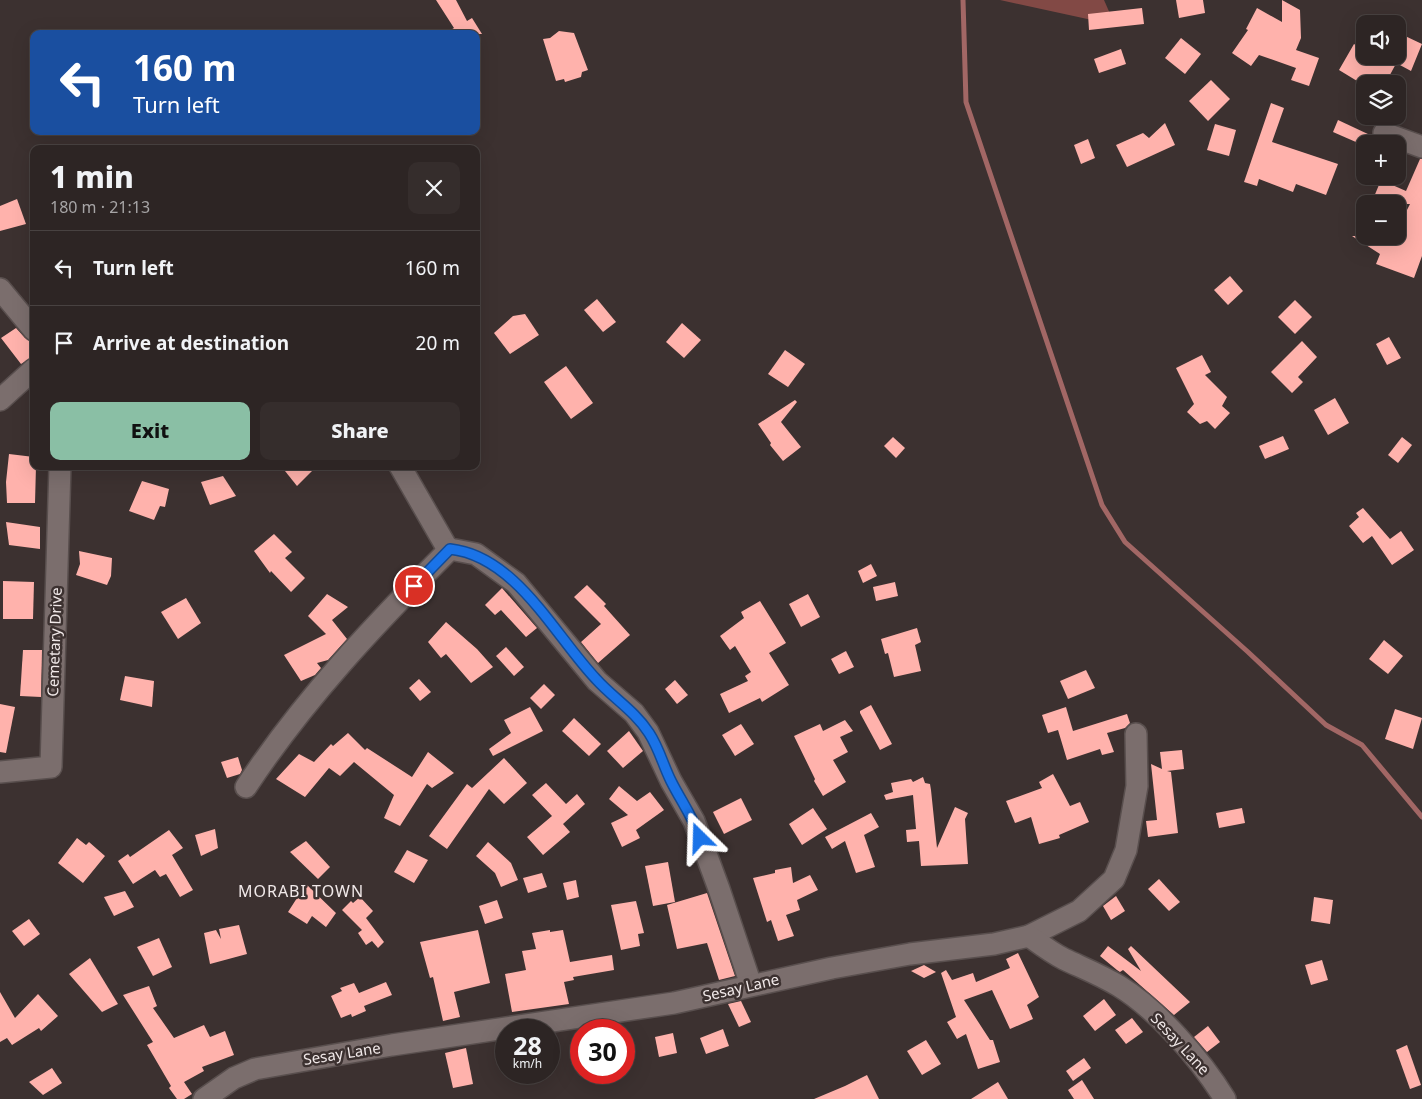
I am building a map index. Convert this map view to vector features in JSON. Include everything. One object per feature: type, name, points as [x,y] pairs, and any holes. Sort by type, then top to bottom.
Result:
[{"type":"street","points":[[1384,133],[1422,147]]},
{"type":"street","points":[[0,289],[30,325]]},
{"type":"street","points":[[0,400],[30,373]]},
{"type":"street","name":"Cemetary Drive","points":[[0,772],[51,767],[60,470]]},
{"type":"street","points":[[402,470],[442,540],[450,549],[476,554],[516,583],[597,681],[634,713],[648,732],[671,781],[694,821],[720,889],[750,985]]},
{"type":"street","points":[[246,787],[275,743],[371,630],[450,549]]},
{"type":"street","points":[[1029,936],[1078,910],[1114,879],[1126,850],[1138,786],[1136,734]]},
{"type":"street","name":"Sesay Lane","points":[[204,1099],[234,1078],[255,1069],[383,1047],[674,1003],[750,985],[910,954],[994,944],[1029,936],[1062,958],[1095,972],[1121,987],[1166,1025],[1213,1080],[1225,1099]]},
{"type":"shaded area","points":[[1000,0],[1104,0],[1115,25]]},
{"type":"building","points":[[436,0],[456,0],[467,21],[472,18],[480,30],[451,30],[454,28]]},
{"type":"building","points":[[1176,0],[1203,0],[1205,13],[1179,18]]},
{"type":"building","points":[[1282,0],[1300,10],[1301,38],[1296,50],[1319,58],[1309,86],[1291,80],[1296,68],[1259,55],[1251,66],[1232,53],[1248,30],[1246,29],[1257,8],[1282,22]]},
{"type":"building","points":[[1142,8],[1144,24],[1089,30],[1088,14]]},
{"type":"building","points":[[559,31],[574,33],[588,70],[582,72],[581,77],[565,82],[564,79],[556,81],[543,39],[550,38]]},
{"type":"building","points":[[1406,36],[1422,44],[1411,71],[1400,65],[1406,65]]},
{"type":"building","points":[[1181,38],[1201,54],[1185,74],[1165,58]]},
{"type":"building","points":[[1354,44],[1356,45],[1356,65],[1395,65],[1390,75],[1356,75],[1356,80],[1339,70]]},
{"type":"building","points":[[1121,49],[1126,64],[1099,73],[1094,59]]},
{"type":"building","points":[[1211,80],[1230,99],[1208,121],[1189,101]]},
{"type":"building","points":[[1271,103],[1284,108],[1272,142],[1338,164],[1326,195],[1296,184],[1293,192],[1259,179],[1257,186],[1244,182]]},
{"type":"building","points":[[1338,120],[1370,135],[1356,135],[1356,142],[1333,132]]},
{"type":"building","points":[[1165,123],[1175,145],[1127,167],[1116,145],[1143,133],[1149,138]]},
{"type":"building","points":[[1215,124],[1236,130],[1229,156],[1207,150]]},
{"type":"building","points":[[1088,139],[1095,158],[1081,164],[1074,145]]},
{"type":"building","points":[[1420,159],[1422,159],[1422,256],[1414,278],[1376,264],[1380,254],[1366,245],[1406,245],[1406,212],[1410,204],[1406,204],[1406,195],[1375,195],[1379,185],[1392,185],[1406,191]]},
{"type":"building","points":[[17,199],[26,224],[0,231],[0,206]]},
{"type":"building","points":[[1230,276],[1243,291],[1228,305],[1214,290]]},
{"type":"building","points":[[597,299],[616,322],[603,332],[584,310]]},
{"type":"building","points":[[1295,300],[1312,317],[1295,334],[1278,317]]},
{"type":"building","points":[[525,314],[539,335],[510,354],[494,333],[513,316]]},
{"type":"building","points":[[682,323],[701,340],[684,358],[666,342]]},
{"type":"building","points":[[16,328],[25,338],[30,340],[30,358],[21,364],[1,338]]},
{"type":"building","points":[[1389,337],[1401,358],[1387,365],[1376,344]]},
{"type":"building","points":[[1302,341],[1317,357],[1298,377],[1303,382],[1292,393],[1271,372]]},
{"type":"building","points":[[785,350],[805,364],[788,387],[768,374]]},
{"type":"building","points":[[1202,355],[1211,372],[1205,375],[1227,397],[1222,406],[1230,413],[1215,429],[1207,421],[1200,424],[1187,412],[1194,404],[1176,368]]},
{"type":"building","points":[[566,366],[593,403],[571,419],[544,382]]},
{"type":"building","points":[[1335,398],[1349,423],[1328,435],[1314,410]]},
{"type":"building","points":[[795,400],[797,402],[781,422],[801,447],[783,461],[770,445],[771,443],[758,424]]},
{"type":"building","points":[[1283,436],[1289,449],[1265,459],[1259,446]]},
{"type":"building","points":[[893,437],[905,448],[896,458],[884,446]]},
{"type":"building","points":[[1402,437],[1412,445],[1398,463],[1388,455]]},
{"type":"building","points":[[9,454],[30,457],[30,470],[36,470],[35,503],[7,503],[6,482]]},
{"type":"building","points":[[284,470],[313,470],[297,486]]},
{"type":"building","points":[[223,476],[236,496],[210,505],[201,482]]},
{"type":"building","points":[[142,481],[169,489],[165,507],[160,506],[154,520],[129,511]]},
{"type":"building","points":[[1363,508],[1390,539],[1401,531],[1414,550],[1392,565],[1372,536],[1363,543],[1349,526],[1359,517],[1356,513]]},
{"type":"building","points":[[6,522],[40,527],[40,549],[9,545]]},
{"type":"building","points":[[274,534],[292,552],[285,558],[305,578],[291,592],[271,571],[270,573],[254,551]]},
{"type":"building","points":[[79,551],[112,558],[111,576],[107,585],[76,575],[80,564]]},
{"type":"building","points":[[871,564],[877,576],[863,583],[858,571]]},
{"type":"building","points":[[3,581],[34,582],[33,619],[3,619]]},
{"type":"building","points":[[895,582],[898,596],[876,601],[873,587]]},
{"type":"building","points":[[587,585],[606,604],[604,606],[630,635],[598,663],[581,642],[601,624],[574,597]]},
{"type":"building","points":[[502,588],[537,628],[526,637],[501,610],[495,615],[485,605]]},
{"type":"building","points":[[327,594],[348,607],[332,620],[347,639],[328,660],[317,663],[321,668],[315,675],[301,681],[284,655],[326,634],[308,616]]},
{"type":"building","points":[[808,594],[820,617],[801,627],[789,604]]},
{"type":"building","points":[[186,598],[201,623],[178,639],[161,612]]},
{"type":"building","points":[[760,601],[786,643],[769,653],[789,685],[762,702],[760,698],[729,713],[720,694],[748,681],[745,676],[751,672],[735,646],[730,650],[720,636],[744,618],[741,612]]},
{"type":"building","points":[[446,622],[477,649],[493,667],[471,683],[446,654],[441,658],[428,642]]},
{"type":"building","points":[[917,628],[921,642],[915,645],[921,671],[894,677],[888,653],[885,654],[881,639]]},
{"type":"building","points":[[1384,640],[1403,656],[1388,674],[1369,659]]},
{"type":"building","points":[[506,647],[524,667],[514,676],[496,656]]},
{"type":"building","points":[[23,650],[42,650],[41,697],[20,696]]},
{"type":"building","points":[[846,651],[854,667],[839,674],[831,659]]},
{"type":"building","points":[[1086,670],[1095,688],[1068,699],[1060,681]]},
{"type":"building","points":[[125,676],[154,681],[152,707],[120,700]]},
{"type":"building","points":[[419,679],[431,692],[420,701],[409,688]]},
{"type":"building","points":[[675,680],[688,695],[677,704],[665,689]]},
{"type":"building","points":[[544,684],[555,695],[541,709],[530,698]]},
{"type":"building","points":[[0,704],[15,707],[6,753],[0,752]]},
{"type":"building","points":[[871,705],[892,744],[880,750],[860,713],[860,711]]},
{"type":"building","points":[[530,707],[543,731],[493,756],[489,749],[511,733],[504,720]]},
{"type":"building","points":[[1066,707],[1073,731],[1127,714],[1130,723],[1125,728],[1107,733],[1114,752],[1102,755],[1100,749],[1067,760],[1058,730],[1048,733],[1042,715]]},
{"type":"building","points":[[1395,709],[1422,718],[1413,749],[1385,739]]},
{"type":"building","points":[[574,718],[601,744],[589,756],[562,731]]},
{"type":"building","points":[[845,720],[853,731],[840,737],[848,752],[833,760],[846,782],[823,796],[814,781],[815,779],[794,736],[820,724],[823,731]]},
{"type":"building","points":[[741,724],[754,744],[735,756],[722,735]]},
{"type":"building","points":[[629,731],[643,751],[623,768],[607,751]]},
{"type":"building","points":[[348,733],[365,750],[367,748],[412,777],[428,752],[454,773],[432,788],[427,784],[400,826],[384,818],[394,795],[354,762],[340,776],[329,768],[305,797],[276,779],[299,754],[314,762],[331,744],[333,746]]},
{"type":"building","points":[[1182,750],[1184,769],[1167,771],[1171,772],[1178,833],[1148,837],[1146,821],[1157,820],[1151,764],[1162,769],[1160,752]]},
{"type":"building","points":[[238,757],[242,770],[240,774],[227,778],[221,762]]},
{"type":"building","points":[[504,758],[527,783],[504,804],[489,789],[447,849],[429,836],[467,784],[472,788]]},
{"type":"building","points":[[1053,774],[1070,806],[1080,802],[1089,822],[1059,835],[1060,838],[1039,844],[1031,817],[1015,823],[1006,801],[1042,788],[1039,782]]},
{"type":"building","points":[[923,777],[925,783],[930,784],[937,848],[955,807],[968,813],[965,819],[968,864],[921,866],[919,841],[907,842],[906,830],[916,829],[913,795],[886,800],[884,795],[893,792],[891,783],[911,779],[913,782]]},
{"type":"building","points":[[546,783],[566,804],[577,794],[585,804],[563,824],[570,832],[543,855],[527,837],[552,816],[532,795]]},
{"type":"building","points":[[619,786],[637,801],[650,792],[664,810],[636,830],[640,838],[622,847],[611,823],[628,815],[609,799]]},
{"type":"building","points":[[741,798],[752,820],[724,834],[713,812]]},
{"type":"building","points":[[813,808],[827,829],[802,845],[789,824]]},
{"type":"building","points":[[1242,808],[1245,823],[1219,828],[1216,813]]},
{"type":"building","points":[[871,813],[879,827],[864,835],[875,867],[856,873],[845,841],[832,849],[825,837]]},
{"type":"building","points":[[215,829],[218,848],[201,856],[195,835]]},
{"type":"building","points":[[169,830],[183,848],[172,855],[193,890],[180,897],[166,874],[160,877],[155,870],[133,884],[118,861],[128,854],[130,857]]},
{"type":"building","points":[[77,838],[86,845],[89,842],[105,856],[83,883],[58,863]]},
{"type":"building","points":[[306,841],[330,867],[318,879],[290,852]]},
{"type":"building","points":[[488,842],[511,863],[518,880],[501,887],[495,873],[476,856]]},
{"type":"building","points":[[407,850],[428,860],[414,883],[394,872]]},
{"type":"building","points":[[668,862],[675,902],[653,906],[645,866]]},
{"type":"building","points":[[791,867],[793,883],[810,875],[818,890],[797,900],[800,910],[786,915],[794,936],[778,941],[771,920],[767,922],[753,878],[775,873],[775,870]]},
{"type":"building","points":[[542,873],[547,887],[528,893],[523,878]]},
{"type":"building","points":[[1159,879],[1180,902],[1169,911],[1148,889]]},
{"type":"building","points":[[576,880],[579,897],[567,900],[563,883]]},
{"type":"building","points":[[306,884],[336,913],[326,927],[312,916],[307,924],[288,912]]},
{"type":"building","points":[[125,891],[134,907],[114,916],[104,897]]},
{"type":"building","points":[[707,893],[735,976],[719,980],[707,943],[677,949],[667,905]]},
{"type":"building","points":[[1116,896],[1125,911],[1111,920],[1103,906]]},
{"type":"building","points":[[360,897],[373,911],[366,918],[384,942],[378,948],[372,941],[366,945],[358,933],[362,930],[342,910],[351,901],[353,903]]},
{"type":"building","points":[[1314,897],[1333,900],[1330,924],[1311,921]]},
{"type":"building","points":[[497,900],[503,918],[485,924],[479,906]]},
{"type":"building","points":[[636,901],[644,933],[638,934],[640,946],[621,950],[611,905]]},
{"type":"building","points":[[29,919],[40,934],[24,946],[12,931]]},
{"type":"building","points":[[239,925],[247,954],[210,964],[204,933],[216,930],[221,939],[219,929]]},
{"type":"building","points":[[478,930],[490,983],[454,992],[460,1017],[443,1021],[433,977],[430,978],[420,942]]},
{"type":"building","points":[[550,930],[550,932],[563,930],[570,962],[612,955],[614,970],[573,977],[574,980],[564,982],[569,1004],[512,1012],[505,974],[526,970],[522,951],[536,949],[532,933]]},
{"type":"building","points":[[159,938],[172,967],[153,976],[137,947]]},
{"type":"building","points":[[1108,946],[1141,971],[1128,949],[1131,946],[1190,1002],[1174,1015],[1123,970],[1120,972],[1100,956]]},
{"type":"building","points":[[1018,953],[1039,997],[1027,1005],[1033,1019],[1010,1029],[992,990],[964,1000],[990,1040],[993,1040],[1000,1062],[978,1069],[966,1034],[957,1039],[947,1022],[956,1017],[941,973],[946,970],[952,980],[973,973],[976,982],[1010,968],[1006,959]]},
{"type":"building","points":[[90,958],[118,1004],[102,1012],[69,974]]},
{"type":"building","points":[[1322,960],[1328,980],[1311,985],[1305,965]]},
{"type":"building","points":[[924,965],[936,972],[924,978],[911,971]]},
{"type":"building","points":[[386,982],[392,995],[364,1006],[366,1011],[352,1017],[351,1014],[341,1018],[331,996],[342,991],[340,988],[354,983],[359,993]]},
{"type":"building","points":[[149,986],[157,1006],[153,1008],[174,1038],[204,1025],[210,1037],[225,1031],[234,1055],[202,1067],[204,1071],[184,1082],[192,1094],[184,1099],[177,1099],[169,1088],[171,1086],[147,1045],[153,1042],[123,995]]},
{"type":"building","points":[[0,992],[15,1018],[38,994],[58,1016],[41,1031],[39,1028],[12,1045],[7,1038],[0,1042]]},
{"type":"building","points":[[1104,999],[1116,1015],[1095,1031],[1083,1016]]},
{"type":"building","points":[[741,1001],[751,1022],[739,1027],[728,1004]]},
{"type":"building","points":[[1132,1018],[1143,1032],[1126,1044],[1115,1030]]},
{"type":"building","points":[[1208,1026],[1220,1042],[1207,1052],[1194,1037]]},
{"type":"building","points":[[723,1029],[729,1046],[706,1054],[700,1038]]},
{"type":"building","points":[[673,1033],[677,1053],[659,1057],[655,1037]]},
{"type":"building","points":[[926,1040],[941,1064],[922,1075],[907,1051]]},
{"type":"building","points":[[1407,1045],[1421,1085],[1410,1089],[1396,1050]]},
{"type":"building","points":[[466,1048],[473,1084],[453,1088],[445,1053]]},
{"type":"building","points":[[1084,1058],[1091,1068],[1073,1081],[1066,1071]]},
{"type":"building","points":[[52,1068],[62,1083],[43,1095],[29,1082]]},
{"type":"building","points":[[867,1075],[879,1099],[814,1099],[845,1086]]},
{"type":"building","points":[[1082,1080],[1094,1099],[1074,1099],[1068,1090]]},
{"type":"building","points":[[998,1082],[1008,1099],[971,1099]]},
{"type":"waterway","points":[[963,0],[966,102],[1102,505],[1125,542],[1326,725],[1362,745],[1422,817]]},
{"type":"district","name":"MORABI TOWN","points":[[301,891]]},
{"type":"route","points":[[414,586],[450,549],[476,554],[516,583],[597,681],[634,713],[648,732],[659,750],[671,781],[689,809],[700,838]]}]
